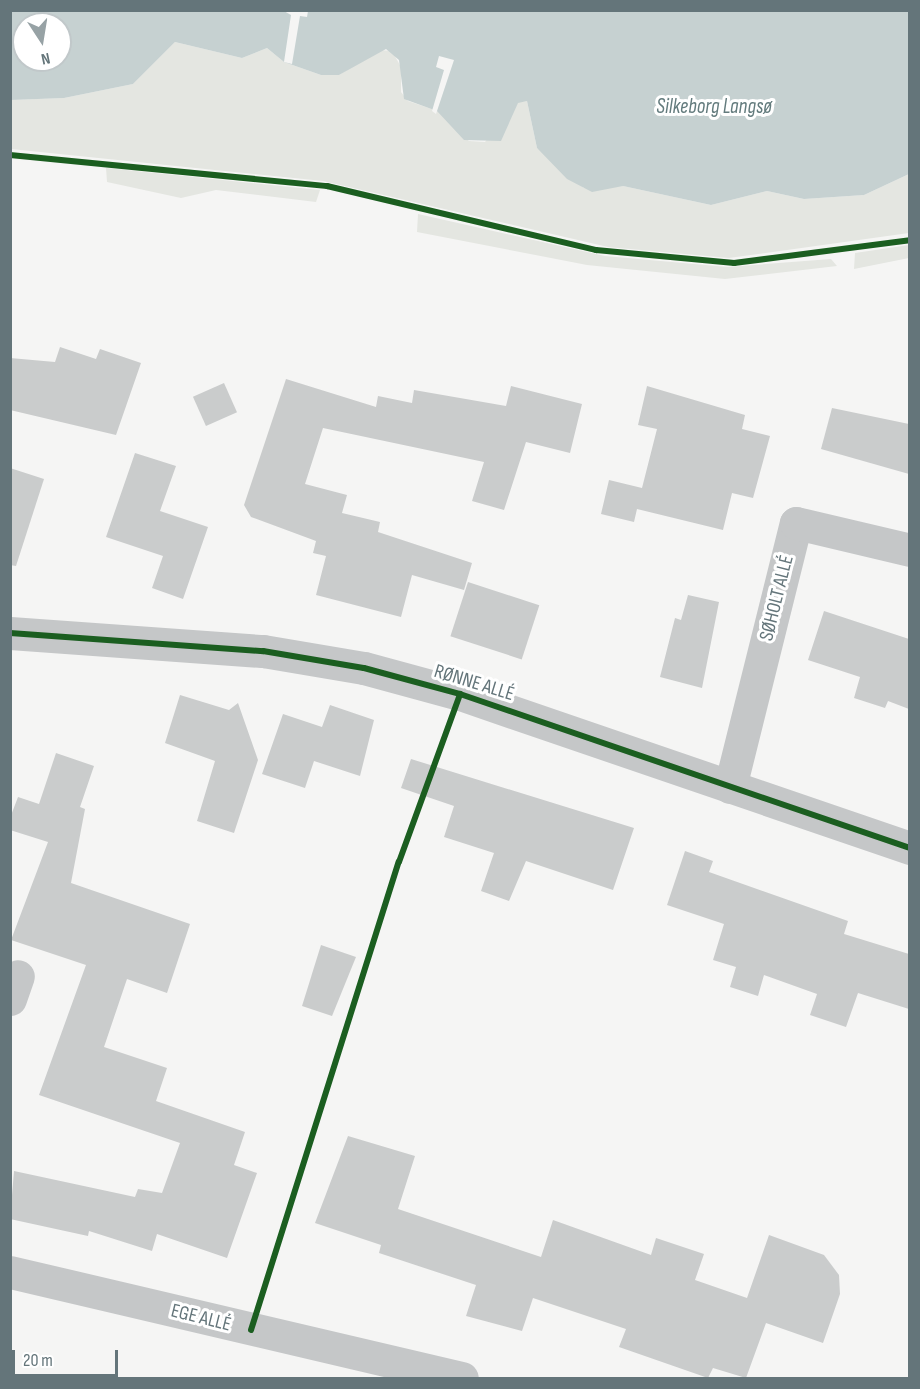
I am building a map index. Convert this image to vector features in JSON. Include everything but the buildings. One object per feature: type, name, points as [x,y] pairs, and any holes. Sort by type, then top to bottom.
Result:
[{"type":"street","name":"SØHOLT ALLÉ","points":[[730,787],[796,523],[909,550]]},
{"type":"street","name":"RØNNE ALLÉ","points":[[10,633],[263,651],[364,668],[909,848]]},
{"type":"street","name":"EGE ALLÉ","points":[[10,1272],[462,1378]]},
{"type":"shaded area","points":[[175,42],[242,58],[267,48],[284,62],[321,75],[339,75],[379,50],[392,51],[401,67],[401,92],[408,101],[438,111],[469,141],[485,142],[518,102],[527,101],[537,148],[584,188],[623,186],[711,205],[767,191],[804,199],[864,195],[909,174],[909,233],[729,258],[608,247],[323,181],[11,149],[10,100],[64,98],[133,84]]},
{"type":"shaded area","points":[[106,168],[320,190],[316,202],[216,190],[181,198],[107,182]]},
{"type":"shaded area","points":[[418,214],[605,256],[728,267],[831,259],[837,266],[725,279],[587,265],[417,232]]},
{"type":"shaded area","points":[[909,245],[909,258],[854,269],[855,253]]},
{"type":"water","name":"Silkeborg Langsø","points":[[10,11],[909,11],[909,174],[864,195],[804,199],[767,191],[711,205],[623,186],[592,192],[567,179],[537,148],[527,101],[518,103],[501,141],[464,140],[437,111],[404,99],[399,60],[386,49],[339,75],[321,75],[284,62],[267,48],[242,58],[175,42],[133,84],[64,98],[11,100]]},
{"type":"pier","points":[[284,11],[308,11],[307,17],[300,16],[292,64],[284,62],[291,15]]},
{"type":"pier","points":[[439,56],[454,60],[436,114],[432,111],[444,70],[436,67]]},
{"type":"cycle path","points":[[10,155],[327,186],[596,250],[734,263],[910,240]]},
{"type":"cycle path","points":[[10,633],[263,651],[364,668],[460,694],[910,848]]},
{"type":"cycle path","points":[[251,1330],[399,862],[460,694]]}]
